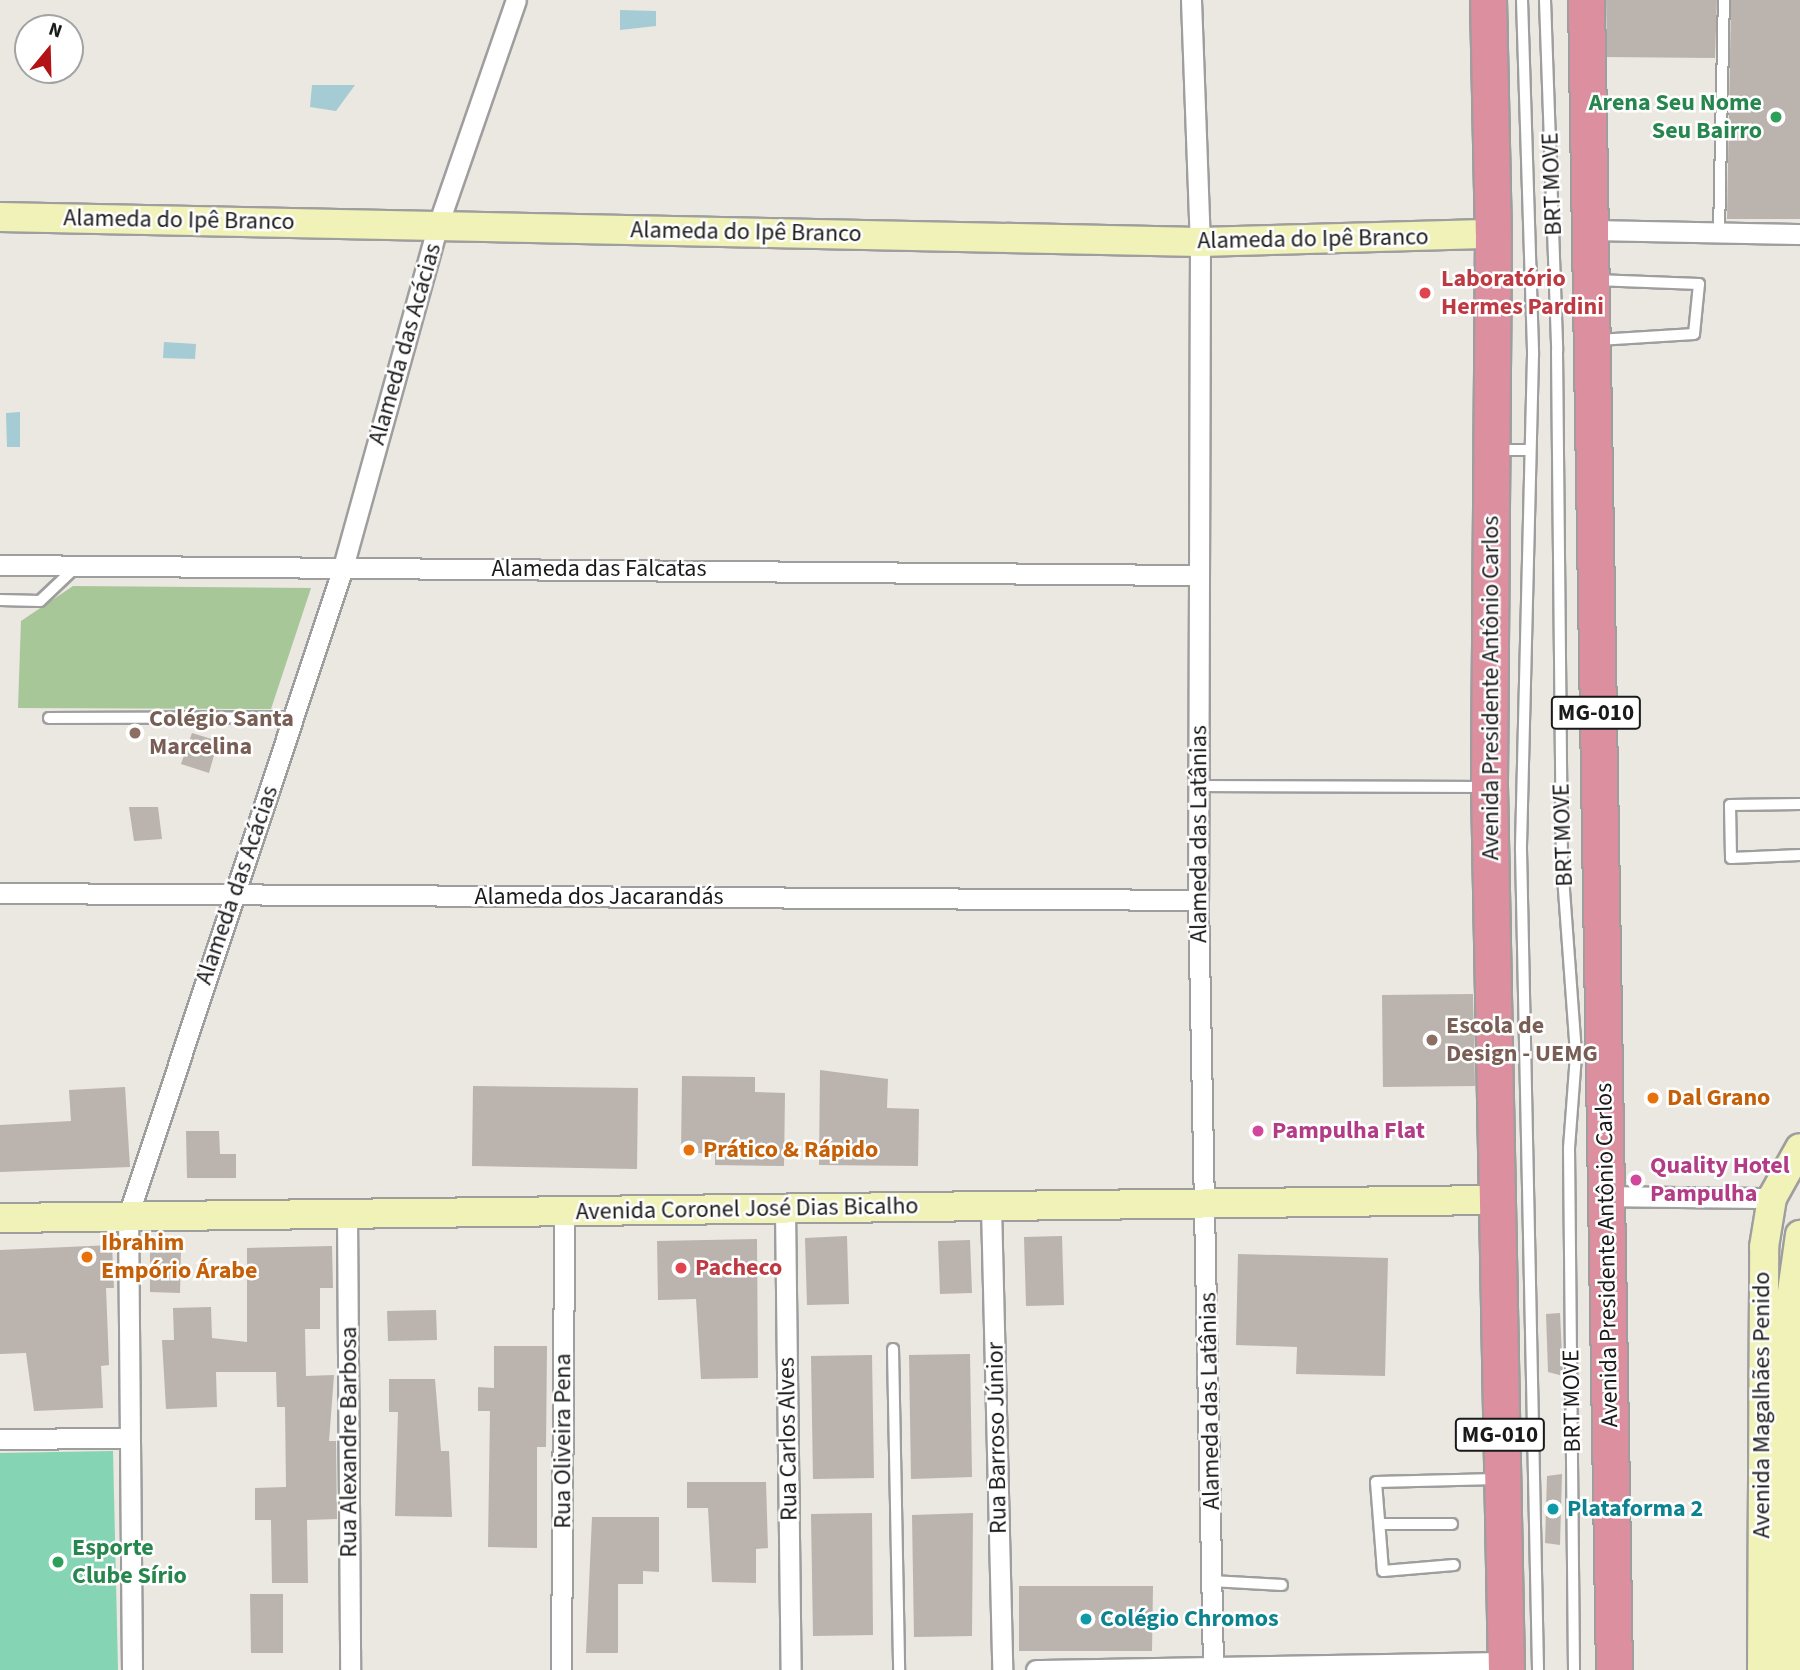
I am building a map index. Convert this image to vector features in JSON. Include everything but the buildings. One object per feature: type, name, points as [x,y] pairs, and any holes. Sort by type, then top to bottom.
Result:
[{"type":"highway","name":"Avenida Presidente Antônio Carlos","points":[[1488,0],[1493,234],[1489,786],[1494,1200],[1501,1479],[1517,1667]]},
{"type":"highway","name":"Avenida Presidente Antônio Carlos","points":[[1586,0],[1614,1670]]},
{"type":"street","name":"Alameda das Acácias","points":[[132,1670],[126,1438],[128,1216],[231,895],[295,717],[343,567],[438,225],[516,0]]},
{"type":"street","name":"Alameda das Latânias","points":[[1191,0],[1200,242],[1198,900],[1208,1204],[1213,1668]]},
{"type":"street","name":"Alameda do Ipê Branco","points":[[0,217],[1200,242],[1493,234]]},
{"type":"street","points":[[1588,230],[1800,234]]},
{"type":"street","name":"Alameda das Falcatas","points":[[0,565],[1198,575]]},
{"type":"street","name":"Alameda dos Jacarandás","points":[[0,893],[1198,900]]},
{"type":"street","name":"Avenida Magalhães Penido","points":[[1758,1668],[1760,1306],[1772,1198],[1800,1148]]},
{"type":"street","points":[[1604,1196],[1772,1198]]},
{"type":"street","name":"Avenida Coronel José Dias Bicalho","points":[[0,1218],[1494,1200]]},
{"type":"street","name":"Rua Barroso Júnior","points":[[991,1206],[1002,1670]]},
{"type":"street","name":"Rua Carlos Alves","points":[[785,1209],[791,1670]]},
{"type":"street","name":"Rua Oliveira Pena","points":[[561,1670],[564,1211]]},
{"type":"street","name":"Rua Alexandre Barbosa","points":[[347,1214],[350,1670]]},
{"type":"street","name":"Avenida Magalhães Penido","points":[[1793,1652],[1789,1319],[1800,1235]]},
{"type":"street","points":[[0,1439],[126,1438]]},
{"type":"street","points":[[1758,1668],[1793,1652]]},
{"type":"street","points":[[1036,1670],[1517,1667]]},
{"type":"lane","name":"BRT MOVE","points":[[1517,1667],[1521,850],[1529,450],[1530,148],[1522,0]]},
{"type":"lane","name":"BRT MOVE","points":[[1545,0],[1557,351],[1562,863],[1576,1055],[1569,1148],[1574,1670]]},
{"type":"lane","points":[[1719,233],[1724,0]]},
{"type":"lane","points":[[1590,280],[1699,284],[1694,334],[1590,340]]},
{"type":"lane","points":[[1491,450],[1529,450]]},
{"type":"lane","points":[[0,600],[40,601],[78,565]]},
{"type":"lane","points":[[49,718],[295,717]]},
{"type":"lane","points":[[1198,786],[1489,786]]},
{"type":"lane","points":[[1800,804],[1730,805],[1731,858],[1800,855]]},
{"type":"lane","points":[[893,1349],[899,1670]]},
{"type":"lane","points":[[1454,1564],[1383,1571],[1376,1482],[1501,1479]]},
{"type":"lane","points":[[1380,1524],[1452,1524]]},
{"type":"lane","points":[[1212,1581],[1282,1585]]},
{"type":"green space","points":[[73,586],[311,588],[271,709],[18,708],[21,621]]},
{"type":"green space","name":"Esporte Clube Sírio","points":[[113,1451],[118,1670],[0,1670],[0,1453]]},
{"type":"water","points":[[620,10],[656,11],[656,26],[620,30]]},
{"type":"water","points":[[312,85],[355,85],[336,111],[310,107]]},
{"type":"water","points":[[164,342],[196,344],[195,359],[163,358]]},
{"type":"water","points":[[20,412],[20,447],[7,447],[6,413]]},
{"type":"place","name":"Arena Seu Nome Seu Bairro","points":[[1776,117]]},
{"type":"place","name":"Laboratório Hermes Pardini","points":[[1425,293]]},
{"type":"place","name":"Colégio Santa Marcelina","points":[[135,733]]},
{"type":"place","name":"Escola de Design - UEMG","points":[[1432,1040]]},
{"type":"place","name":"Dal Grano","points":[[1653,1098]]},
{"type":"place","name":"Pampulha Flat","points":[[1258,1131]]},
{"type":"place","name":"Prático & Rápido","points":[[689,1150]]},
{"type":"place","name":"Quality Hotel Pampulha","points":[[1636,1180]]},
{"type":"place","name":"Ibrahim Empório Árabe","points":[[87,1257]]},
{"type":"place","name":"Pacheco","points":[[681,1268]]},
{"type":"place","name":"Plataforma 2","points":[[1553,1509]]},
{"type":"place","name":"Esporte Clube Sírio","points":[[58,1562]]},
{"type":"place","name":"Colégio Chromos","points":[[1086,1619]]}]
